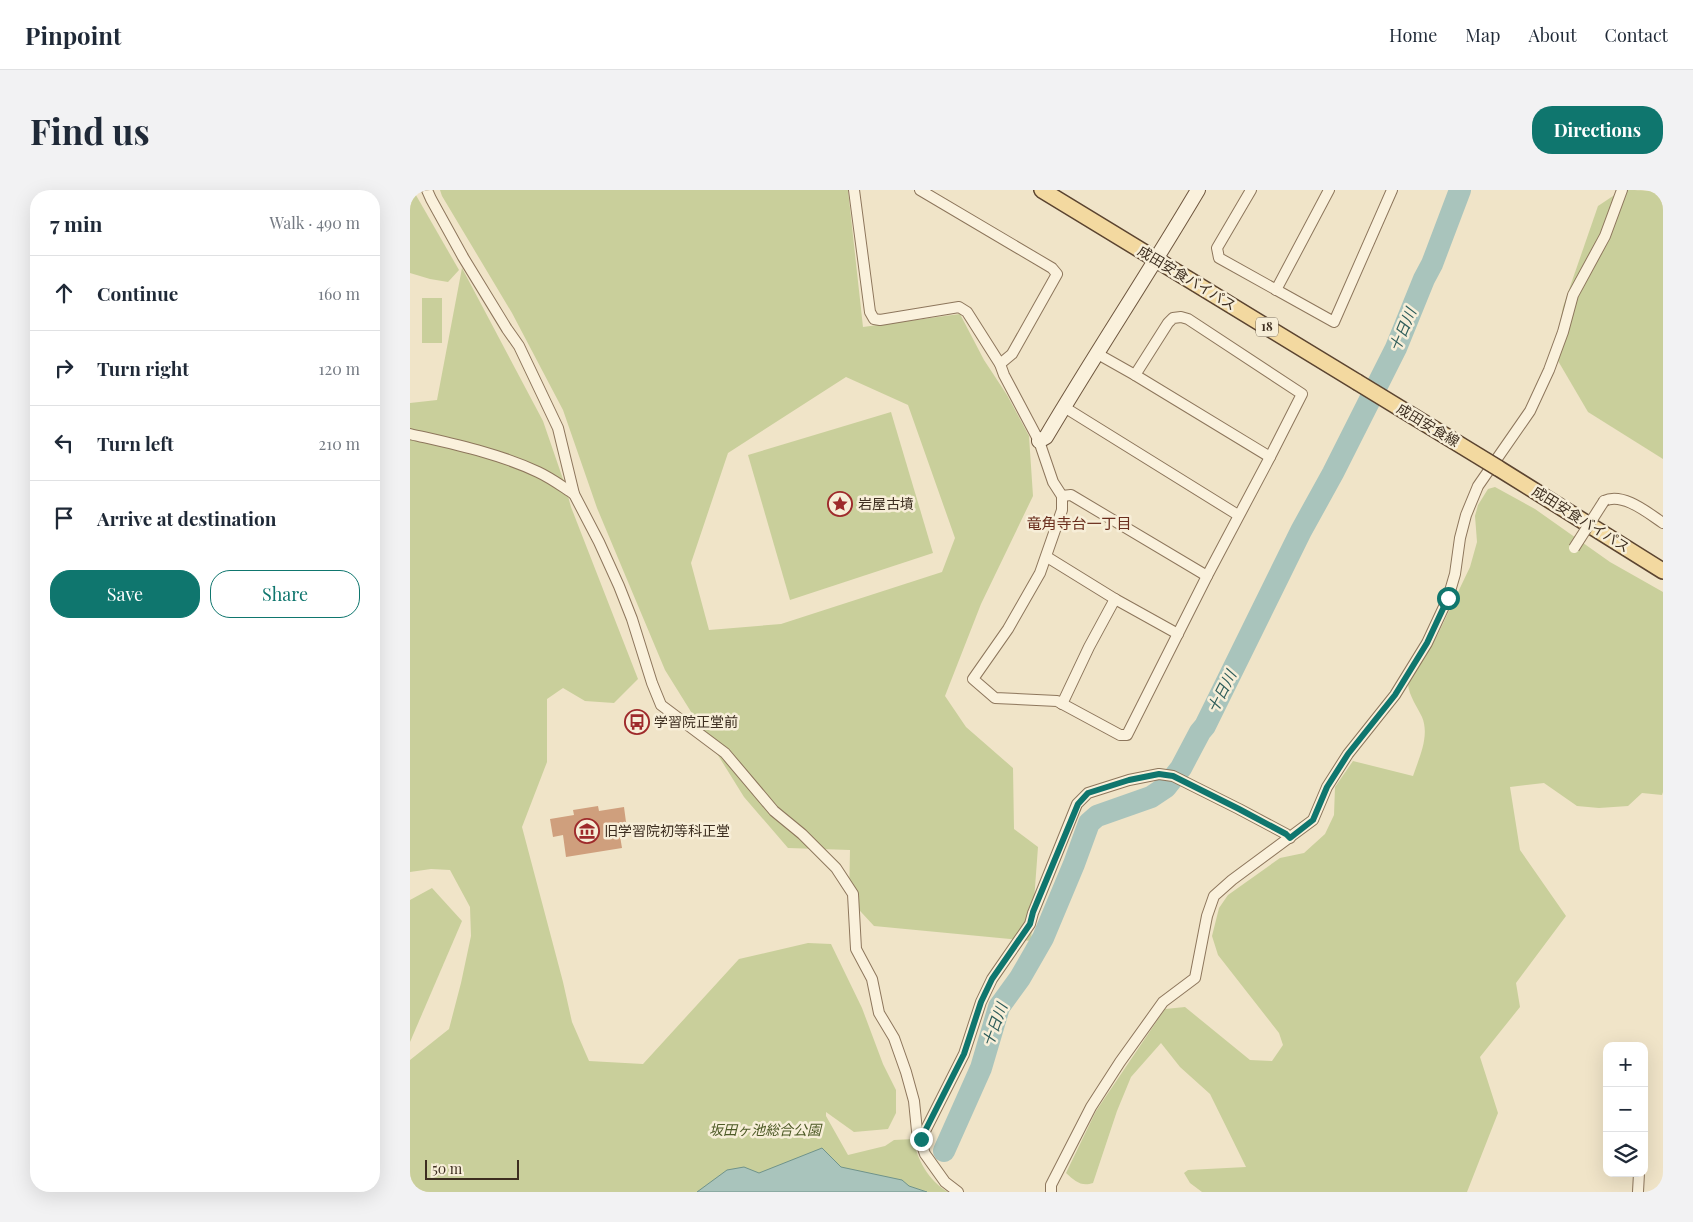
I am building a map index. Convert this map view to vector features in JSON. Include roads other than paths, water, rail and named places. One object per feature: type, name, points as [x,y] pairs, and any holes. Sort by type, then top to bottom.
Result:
[{"type":"main road","name":"成田安食バイパス","points":[[1042,190],[1357,382]]},
{"type":"main road","name":"成田安食線","points":[[1357,382],[1498,468]]},
{"type":"main road","name":"成田安食バイパス","points":[[1498,468],[1663,571]]},
{"type":"street","points":[[427,190],[430,199],[463,257],[519,346],[558,428],[574,494],[619,586],[661,705],[725,753],[774,811],[802,834],[836,868],[853,894],[856,949],[872,979],[879,1013],[894,1038],[906,1072],[914,1101],[917,1131],[925,1154],[945,1182],[958,1192]]},
{"type":"street","points":[[854,190],[870,312],[874,319],[880,320],[959,308],[967,312],[1000,364],[1038,441],[1053,482],[1062,496],[1062,510],[1040,573],[1008,629],[973,679],[995,698],[1056,701],[1120,735],[1127,735],[1238,515],[1270,458],[1302,394],[1188,319],[1180,317],[1173,318],[1135,375]]},
{"type":"street","points":[[920,190],[1052,268],[1057,274],[1012,354],[1000,364]]},
{"type":"street","points":[[1038,441],[1046,437],[1096,353],[1157,260],[1198,190]]},
{"type":"street","points":[[1251,190],[1217,248],[1219,258],[1334,322],[1392,190]]},
{"type":"street","points":[[1276,290],[1330,190]]},
{"type":"street","points":[[1050,1192],[1051,1185],[1092,1107],[1120,1062],[1163,1002],[1195,978],[1207,916],[1214,896],[1232,880],[1313,820],[1327,787],[1343,762],[1395,695],[1427,643],[1448,598],[1455,574],[1460,538],[1466,515],[1478,486],[1530,411],[1549,370],[1563,332],[1573,295],[1605,236],[1622,190]]},
{"type":"street","points":[[1096,353],[1270,458]]},
{"type":"street","points":[[1064,407],[1238,515]]},
{"type":"street","points":[[410,434],[478,451],[523,465],[574,494]]},
{"type":"street","points":[[1062,496],[1071,495],[1207,576]]},
{"type":"street","points":[[1574,548],[1604,501],[1608,499],[1626,501],[1663,523]]},
{"type":"street","points":[[1047,557],[1115,599],[1178,634]]},
{"type":"street","points":[[1062,704],[1089,647],[1115,599]]},
{"type":"street","points":[[921,1139],[964,1054],[981,1002],[992,979],[1030,924],[1033,912],[1078,804],[1088,793],[1136,778],[1159,774],[1173,776],[1239,809],[1290,838]]},
{"type":"street","points":[[1638,1192],[1639,1177]]},
{"type":"water","points":[[822,1148],[841,1167],[902,1180],[909,1186],[927,1192],[697,1192],[727,1170],[744,1167],[759,1173]]},
{"type":"waterway","name":"十日川","points":[[944,1151],[981,1068],[999,1007],[1020,978],[1043,938],[1089,823],[1097,816],[1151,797],[1166,787],[1181,768],[1205,726],[1301,531],[1333,473],[1396,348],[1432,264],[1460,190]]},
{"type":"place","name":"岩屋古墳","points":[[840,504]]},
{"type":"place","name":"学習院正堂前","points":[[637,722]]},
{"type":"place","name":"旧学習院初等科正堂","points":[[587,831]]},
{"type":"district","name":"竜角寺台一丁目","points":[[1079,524]]},
{"type":"park label","name":"坂田ヶ池総合公園","points":[[765,1130]]}]
